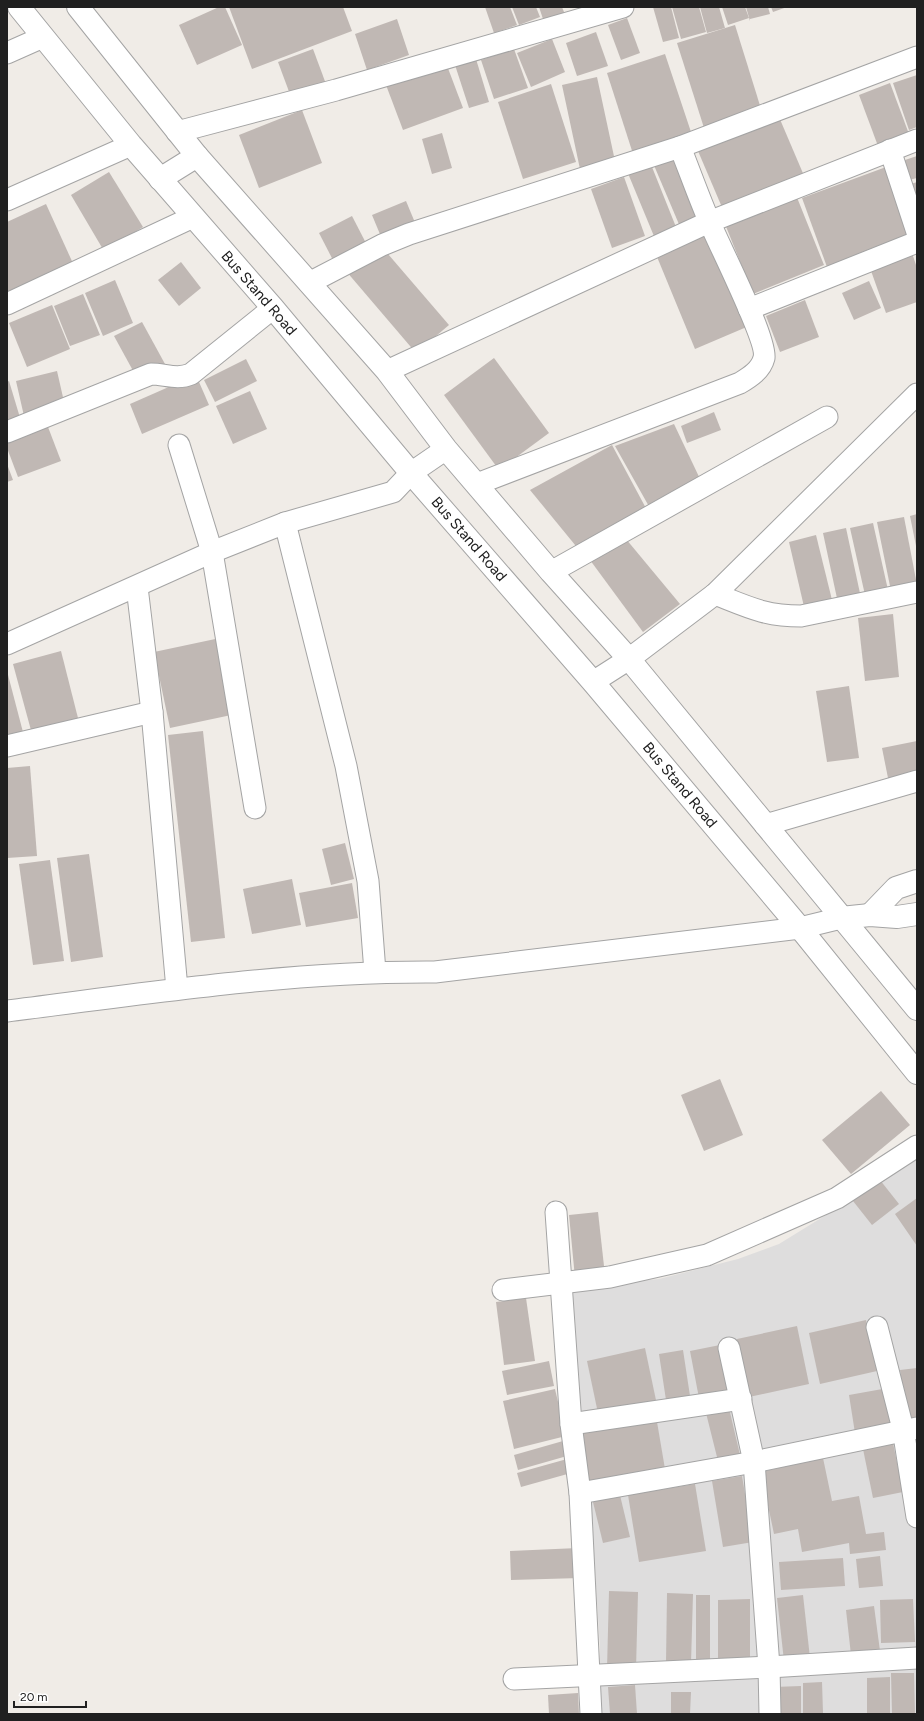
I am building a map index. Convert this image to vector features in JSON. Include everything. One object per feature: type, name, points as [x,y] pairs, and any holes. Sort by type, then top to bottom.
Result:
[{"type":"street","name":"Bus Stand Road","points":[[20,7],[131,145],[273,308],[411,473],[593,682],[800,928],[917,1073]]},
{"type":"street","points":[[78,7],[197,156],[387,371],[446,449],[551,572],[629,658],[917,1009]]},
{"type":"street","points":[[177,132],[336,90],[623,7]]},
{"type":"street","points":[[7,53],[43,37]]},
{"type":"street","points":[[309,283],[382,245],[409,234],[680,146],[917,57]]},
{"type":"street","points":[[387,371],[709,222],[917,140]]},
{"type":"street","points":[[7,200],[131,145]]},
{"type":"street","points":[[477,484],[740,383],[758,370],[764,358],[764,349],[749,309],[709,222],[680,146]]},
{"type":"street","points":[[890,150],[917,232]]},
{"type":"street","points":[[160,179],[197,156]]},
{"type":"street","points":[[7,304],[193,217]]},
{"type":"street","points":[[749,309],[917,242]]},
{"type":"street","points":[[7,432],[151,374],[162,374],[177,378],[191,374],[273,308]]},
{"type":"street","points":[[593,682],[629,658],[715,594],[917,394]]},
{"type":"street","points":[[551,572],[827,417]]},
{"type":"street","points":[[179,445],[212,552],[255,808]]},
{"type":"street","points":[[7,644],[212,552],[286,523],[393,492],[411,473],[446,449]]},
{"type":"street","points":[[286,523],[348,773],[368,881],[375,972]]},
{"type":"street","points":[[137,586],[152,712],[178,989]]},
{"type":"street","points":[[715,594],[766,614],[801,616],[917,592]]},
{"type":"street","points":[[7,746],[152,712]]},
{"type":"street","points":[[765,825],[917,781]]},
{"type":"street","points":[[870,915],[896,888],[906,883],[917,881]]},
{"type":"street","points":[[7,1011],[178,989],[375,972],[435,972],[800,928],[842,918],[870,915],[897,917],[917,914]]},
{"type":"street","points":[[503,1290],[610,1277],[707,1255],[837,1198],[917,1146]]},
{"type":"street","points":[[556,1212],[571,1424],[580,1494],[591,1714]]},
{"type":"street","points":[[877,1327],[910,1428],[917,1517]]},
{"type":"street","points":[[729,1348],[754,1462],[769,1667],[770,1714]]},
{"type":"street","points":[[571,1424],[741,1399]]},
{"type":"street","points":[[580,1494],[754,1462],[910,1428]]},
{"type":"street","points":[[514,1679],[769,1667],[917,1658]]},
{"type":"shaded area","points":[[917,1153],[917,1714],[600,1714],[600,1648],[595,1571],[566,1287],[659,1279],[738,1259],[779,1244],[826,1215]]},
{"type":"building","points":[[219,7],[225,7],[242,45],[197,65],[179,25]]},
{"type":"building","points":[[229,7],[343,7],[352,31],[252,69]]},
{"type":"building","points":[[485,7],[510,7],[517,25],[494,33]]},
{"type":"building","points":[[512,7],[536,7],[540,17],[519,25]]},
{"type":"building","points":[[539,7],[562,7],[566,17],[545,25]]},
{"type":"building","points":[[653,7],[671,7],[679,38],[663,42]]},
{"type":"building","points":[[672,7],[699,7],[706,32],[681,39]]},
{"type":"building","points":[[700,7],[719,7],[725,28],[707,33]]},
{"type":"building","points":[[722,7],[745,7],[749,18],[728,25]]},
{"type":"building","points":[[746,7],[768,7],[770,14],[750,19],[750,21]]},
{"type":"building","points":[[771,7],[787,7],[773,12]]},
{"type":"building","points":[[627,18],[640,53],[621,60],[608,25]]},
{"type":"building","points":[[397,19],[409,55],[367,70],[355,34]]},
{"type":"building","points":[[735,25],[762,112],[705,131],[677,43]]},
{"type":"building","points":[[596,32],[608,66],[577,76],[566,43]]},
{"type":"building","points":[[552,39],[565,72],[531,87],[517,53]]},
{"type":"building","points":[[313,49],[326,84],[291,97],[278,62]]},
{"type":"building","points":[[514,49],[528,88],[494,99],[481,60]]},
{"type":"building","points":[[665,54],[693,138],[634,157],[607,73]]},
{"type":"building","points":[[476,59],[489,102],[469,108],[455,65]]},
{"type":"building","points":[[446,63],[463,108],[403,130],[386,85]]},
{"type":"building","points":[[917,75],[917,127],[909,130],[893,83]]},
{"type":"building","points":[[597,77],[615,161],[580,169],[562,85]]},
{"type":"building","points":[[890,83],[909,134],[878,146],[859,95]]},
{"type":"building","points":[[551,84],[576,162],[523,179],[498,102]]},
{"type":"building","points":[[302,110],[322,163],[259,188],[239,135]]},
{"type":"building","points":[[779,117],[805,178],[724,212],[698,151]]},
{"type":"building","points":[[442,133],[452,168],[432,174],[422,139]]},
{"type":"building","points":[[675,154],[703,220],[681,229],[653,163]]},
{"type":"building","points":[[917,156],[917,178],[905,181],[899,162]]},
{"type":"building","points":[[650,162],[678,232],[656,241],[627,171]]},
{"type":"building","points":[[886,167],[910,237],[827,267],[802,198]]},
{"type":"building","points":[[109,172],[143,227],[104,251],[71,195]]},
{"type":"building","points":[[624,177],[645,236],[612,248],[591,189]]},
{"type":"building","points":[[917,182],[917,208],[908,185]]},
{"type":"building","points":[[796,195],[824,265],[753,294],[725,224]]},
{"type":"building","points":[[406,201],[416,225],[382,239],[372,215]]},
{"type":"building","points":[[46,204],[76,270],[7,302],[7,222]]},
{"type":"building","points":[[352,216],[368,247],[335,264],[319,233]]},
{"type":"building","points":[[709,229],[749,326],[695,349],[655,252]]},
{"type":"building","points":[[912,253],[917,268],[917,302],[886,313],[870,268]]},
{"type":"building","points":[[388,254],[449,325],[416,353],[346,271]]},
{"type":"building","points":[[181,262],[201,288],[179,306],[158,280]]},
{"type":"building","points":[[115,280],[133,323],[103,336],[85,293]]},
{"type":"building","points":[[869,281],[881,308],[854,320],[842,293]]},
{"type":"building","points":[[83,294],[100,335],[70,346],[54,306]]},
{"type":"building","points":[[805,300],[819,337],[780,352],[766,316]]},
{"type":"building","points":[[52,305],[70,349],[27,367],[9,323]]},
{"type":"building","points":[[142,322],[165,364],[137,378],[114,336]]},
{"type":"building","points":[[494,358],[549,433],[499,470],[444,395]]},
{"type":"building","points":[[246,359],[257,381],[215,402],[204,380]]},
{"type":"building","points":[[57,371],[65,406],[24,416],[16,381]]},
{"type":"building","points":[[196,375],[209,405],[142,434],[130,404]]},
{"type":"building","points":[[9,381],[21,421],[7,425],[7,382]]},
{"type":"building","points":[[250,391],[267,429],[233,444],[216,406]]},
{"type":"building","points":[[714,412],[721,430],[687,443],[681,426]]},
{"type":"building","points":[[674,424],[701,481],[651,510],[615,446]]},
{"type":"building","points":[[48,427],[61,461],[18,477],[7,448],[7,443]]},
{"type":"building","points":[[612,445],[648,512],[580,551],[530,490]]},
{"type":"building","points":[[7,464],[13,480],[7,482]]},
{"type":"building","points":[[917,514],[917,546],[916,546],[910,516]]},
{"type":"building","points":[[904,517],[917,585],[891,591],[877,522]]},
{"type":"building","points":[[873,523],[888,590],[865,595],[850,528]]},
{"type":"building","points":[[846,528],[861,598],[838,603],[823,533]]},
{"type":"building","points":[[816,535],[833,604],[805,611],[789,542]]},
{"type":"building","points":[[626,539],[680,604],[643,632],[590,560]]},
{"type":"building","points":[[893,614],[899,677],[865,681],[858,618]]},
{"type":"building","points":[[220,638],[236,714],[170,728],[154,652]]},
{"type":"building","points":[[61,651],[79,722],[32,734],[13,664]]},
{"type":"building","points":[[7,671],[24,736],[7,740]]},
{"type":"building","points":[[849,686],[859,758],[827,762],[816,691]]},
{"type":"building","points":[[203,731],[225,938],[191,942],[168,735]]},
{"type":"building","points":[[917,741],[917,777],[889,783],[882,748]]},
{"type":"building","points":[[30,766],[37,856],[7,858],[7,768]]},
{"type":"building","points":[[345,843],[354,879],[331,885],[322,849]]},
{"type":"building","points":[[89,854],[103,957],[71,962],[57,858]]},
{"type":"building","points":[[50,860],[64,961],[33,965],[19,864]]},
{"type":"building","points":[[292,879],[301,925],[252,934],[243,889]]},
{"type":"building","points":[[352,883],[358,918],[306,927],[299,893]]},
{"type":"building","points":[[720,1079],[743,1135],[704,1151],[681,1095]]},
{"type":"building","points":[[881,1091],[910,1125],[851,1174],[822,1140]]},
{"type":"building","points":[[880,1180],[899,1204],[872,1225],[853,1201]]},
{"type":"building","points":[[917,1198],[917,1246],[895,1214]]},
{"type":"building","points":[[598,1212],[605,1275],[575,1278],[569,1215]]},
{"type":"building","points":[[526,1298],[535,1361],[504,1365],[496,1302]]},
{"type":"building","points":[[866,1320],[877,1371],[820,1384],[809,1333]]},
{"type":"building","points":[[797,1326],[809,1384],[749,1397],[737,1339]]},
{"type":"building","points":[[720,1345],[729,1392],[699,1398],[690,1351]]},
{"type":"building","points":[[645,1348],[657,1405],[599,1418],[587,1361]]},
{"type":"building","points":[[683,1350],[690,1396],[666,1400],[659,1354]]},
{"type":"building","points":[[549,1361],[554,1386],[507,1395],[502,1371]]},
{"type":"building","points":[[917,1368],[917,1418],[907,1419],[900,1370]]},
{"type":"building","points":[[888,1388],[894,1425],[855,1433],[849,1395]]},
{"type":"building","points":[[555,1389],[566,1436],[514,1449],[503,1401]]},
{"type":"building","points":[[729,1408],[740,1455],[718,1461],[706,1413]]},
{"type":"building","points":[[656,1416],[665,1469],[587,1483],[578,1429]]},
{"type":"building","points":[[563,1441],[567,1456],[518,1470],[514,1455]]},
{"type":"building","points":[[893,1443],[903,1492],[873,1498],[863,1449]]},
{"type":"building","points":[[823,1458],[832,1501],[859,1496],[866,1534],[884,1532],[886,1550],[850,1554],[849,1543],[802,1552],[798,1529],[774,1534],[761,1472]]},
{"type":"building","points":[[567,1459],[571,1473],[521,1487],[517,1473]]},
{"type":"building","points":[[742,1476],[753,1542],[723,1547],[712,1481]]},
{"type":"building","points":[[695,1484],[706,1551],[639,1562],[628,1495]]},
{"type":"building","points":[[619,1491],[630,1537],[603,1543],[592,1498]]},
{"type":"building","points":[[578,1548],[580,1578],[511,1580],[510,1551]]},
{"type":"building","points":[[880,1556],[883,1586],[859,1588],[856,1559]]},
{"type":"building","points":[[843,1558],[845,1586],[781,1590],[779,1562]]},
{"type":"building","points":[[609,1591],[638,1592],[636,1669],[607,1669]]},
{"type":"building","points":[[667,1593],[693,1594],[691,1663],[666,1663]]},
{"type":"building","points":[[696,1595],[710,1595],[710,1660],[696,1660]]},
{"type":"building","points":[[803,1595],[810,1658],[784,1661],[777,1598]]},
{"type":"building","points":[[750,1599],[750,1664],[718,1664],[718,1600]]},
{"type":"building","points":[[913,1599],[915,1642],[881,1643],[880,1600]]},
{"type":"building","points":[[874,1606],[880,1651],[851,1655],[846,1610]]},
{"type":"building","points":[[891,1673],[914,1673],[915,1714],[892,1714]]},
{"type":"building","points":[[890,1677],[890,1714],[867,1714],[867,1678]]},
{"type":"building","points":[[822,1682],[823,1714],[803,1714],[803,1683]]},
{"type":"building","points":[[635,1685],[637,1714],[610,1714],[608,1687]]},
{"type":"building","points":[[801,1686],[801,1714],[775,1714],[774,1687]]},
{"type":"building","points":[[671,1692],[691,1692],[690,1714],[671,1714]]},
{"type":"building","points":[[578,1693],[579,1714],[549,1714],[548,1695]]}]
